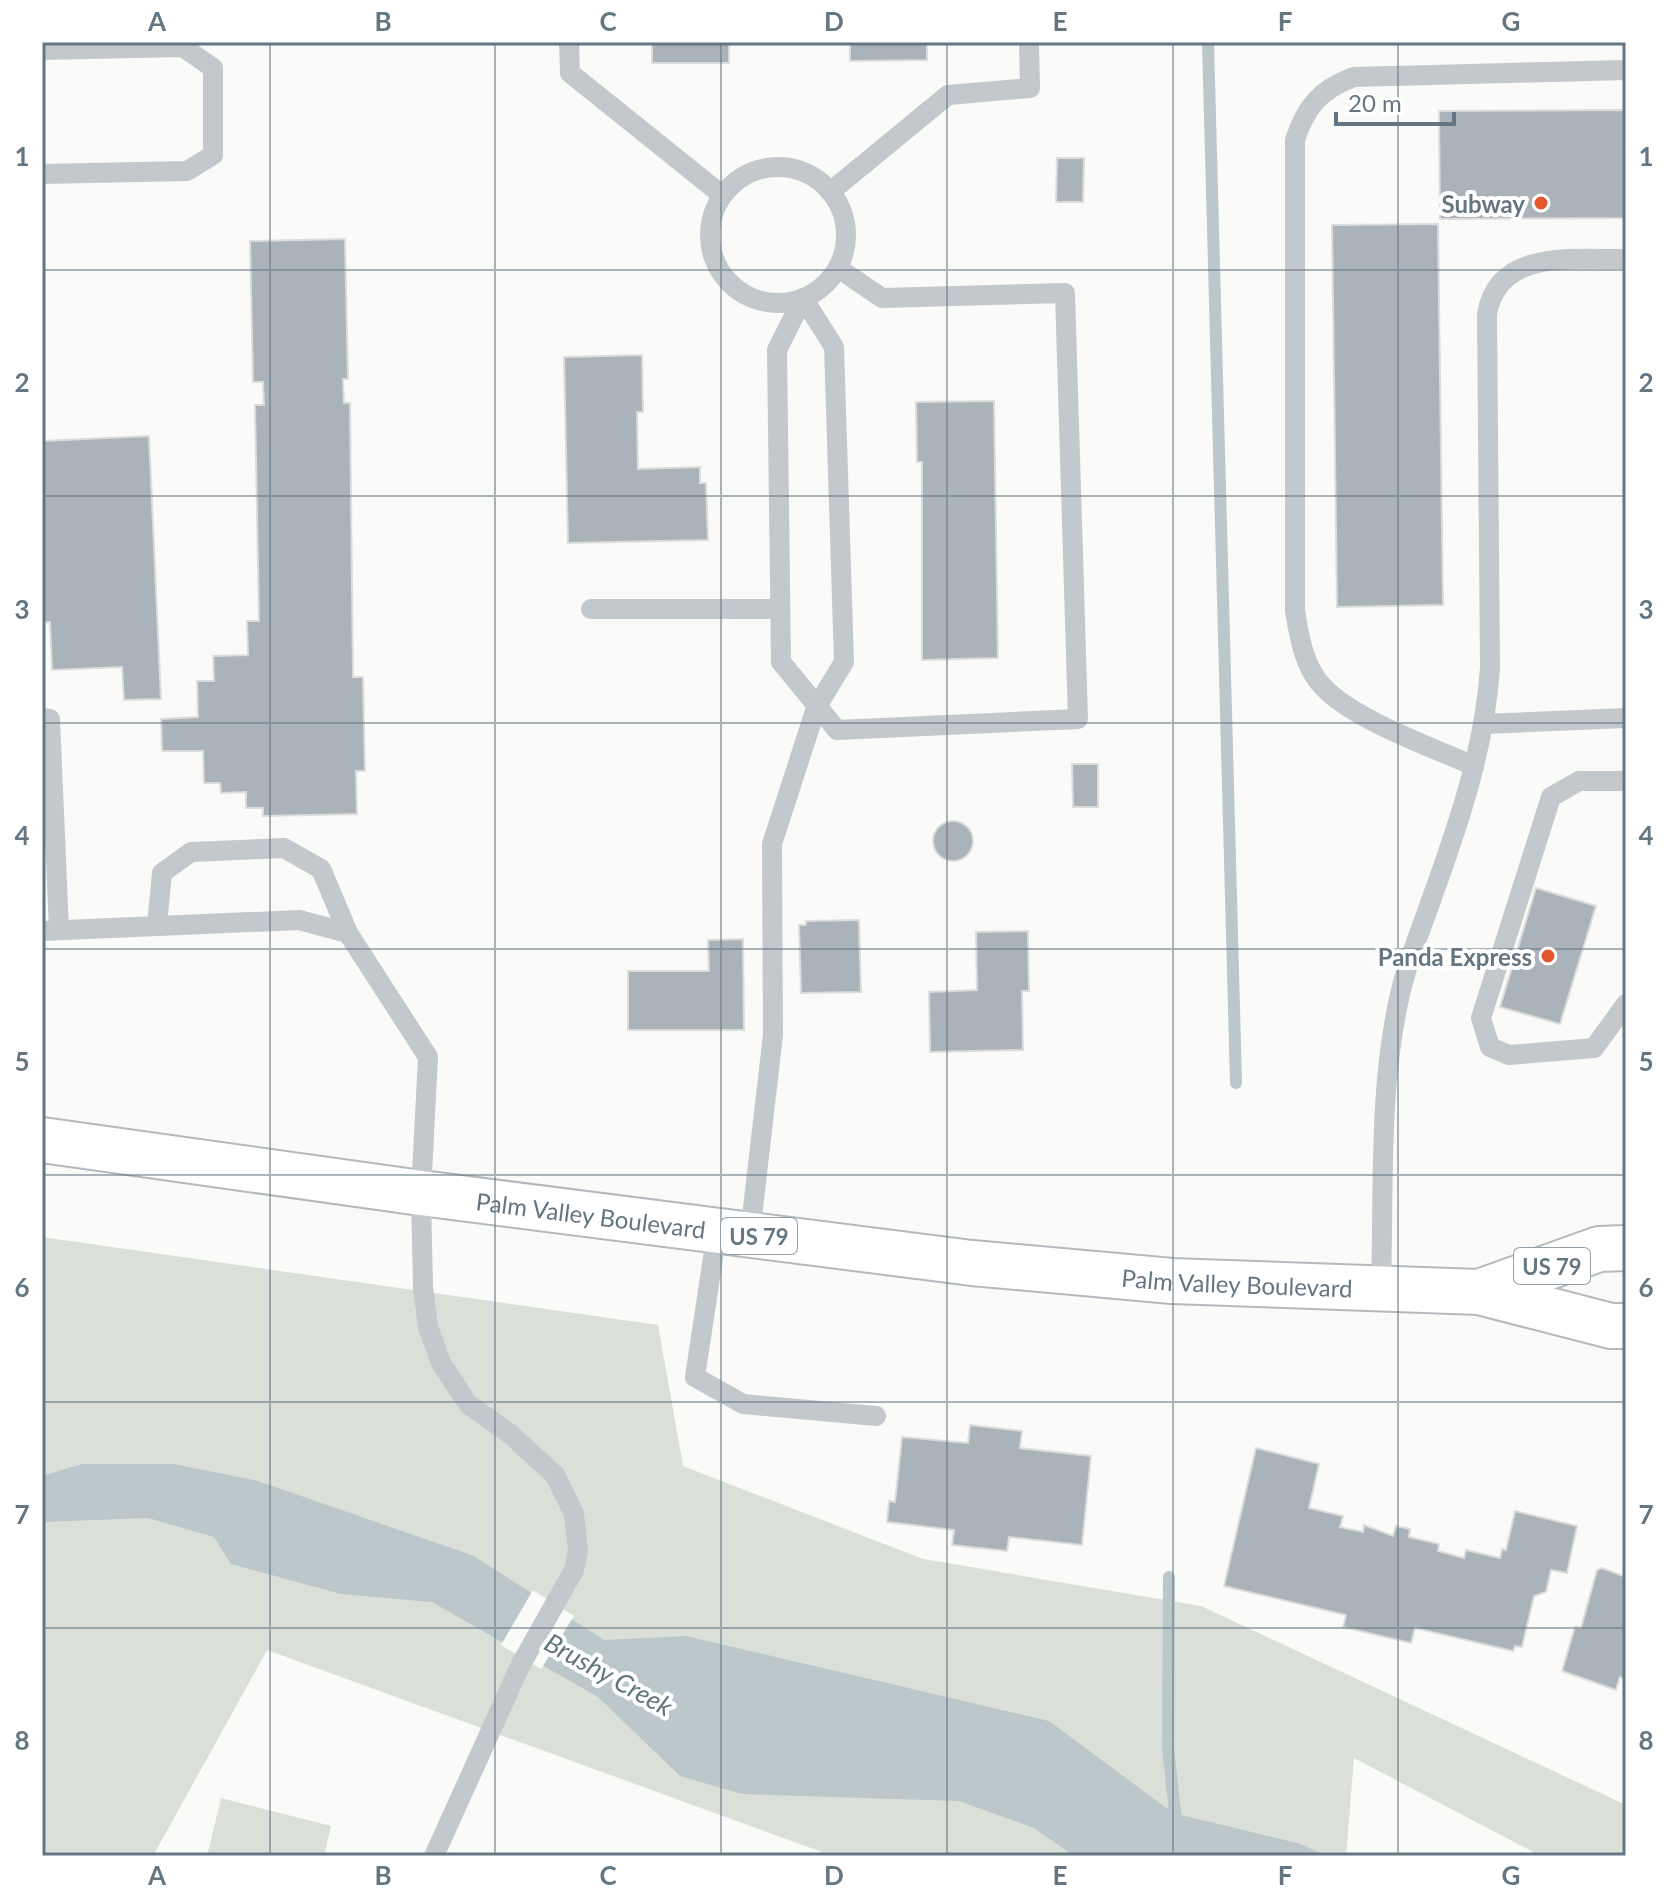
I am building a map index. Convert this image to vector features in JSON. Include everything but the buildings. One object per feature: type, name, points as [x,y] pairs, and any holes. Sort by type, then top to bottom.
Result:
[{"type":"highway","name":"Palm Valley Boulevard","points":[[42,1140],[421,1193],[972,1263],[1172,1281],[1479,1292],[1611,1326],[1626,1326]]},
{"type":"highway","name":"Palm Valley Boulevard","points":[[1479,1292],[1599,1249],[1626,1248]]},
{"type":"lane","points":[[569,42],[570,73],[722,195]]},
{"type":"lane","points":[[830,192],[948,95],[1030,88],[1029,42]]},
{"type":"lane","points":[[42,50],[183,47],[213,68],[213,155],[187,171],[42,174]]},
{"type":"lane","points":[[1474,766],[1355,711],[1333,696],[1318,681],[1299,637],[1295,611],[1295,140],[1312,101],[1332,85],[1354,77],[1626,70]]},
{"type":"lane","points":[[780,167],[803,171],[838,202],[845,223],[845,246],[838,268],[823,286],[803,298],[782,303],[760,300],[740,291],[724,277],[713,258],[709,236],[713,215],[722,195],[738,179],[757,169],[780,167]]},
{"type":"lane","points":[[1381,1288],[1388,1088],[1394,1024],[1411,955],[1485,724],[1490,668],[1490,297],[1509,272],[1525,265],[1541,261],[1626,259]]},
{"type":"lane","points":[[803,298],[777,350],[781,662],[837,730],[1078,719],[1065,293],[882,298],[838,268]]},
{"type":"lane","points":[[803,298],[834,347],[844,662],[816,708],[772,844],[773,1035],[733,1232],[695,1377],[743,1404],[876,1416]]},
{"type":"lane","points":[[591,609],[780,609]]},
{"type":"lane","points":[[42,718],[50,719],[51,930],[299,920],[348,933]]},
{"type":"lane","points":[[1485,724],[1626,718]]},
{"type":"lane","points":[[1626,781],[1579,781],[1551,797],[1481,1018],[1490,1047],[1509,1055],[1594,1048],[1626,1004]]},
{"type":"lane","points":[[157,925],[162,873],[191,852],[284,848],[321,869],[348,933],[428,1057],[421,1193],[423,1287],[428,1327],[441,1363],[468,1404],[509,1433],[555,1475],[574,1514],[578,1551],[574,1570],[520,1666],[434,1856]]},
{"type":"shaded area","points":[[42,1237],[658,1325],[683,1466],[923,1559],[1201,1606],[1626,1805],[1626,1856],[1541,1856],[1354,1758],[1346,1856],[833,1856],[267,1650],[153,1856],[42,1856]]},
{"type":"shaded area","points":[[221,1798],[331,1826],[324,1856],[207,1856]]},
{"type":"water","name":"Brushy Creek","points":[[82,1464],[173,1464],[258,1481],[474,1556],[604,1640],[686,1636],[1049,1721],[1173,1813],[1301,1844],[1326,1856],[1074,1856],[1034,1828],[959,1801],[742,1794],[680,1776],[598,1697],[432,1602],[341,1594],[231,1564],[214,1537],[148,1518],[42,1522],[42,1476]]},
{"type":"pier","points":[[533,1590],[574,1616],[541,1669],[501,1645]]},
{"type":"waterway","points":[[1208,42],[1236,1083]]},
{"type":"waterway","points":[[1169,1577],[1168,1748],[1177,1830]]},
{"type":"place","name":"Subway","points":[[1541,203]]},
{"type":"place","name":"Panda Express","points":[[1548,956]]}]
